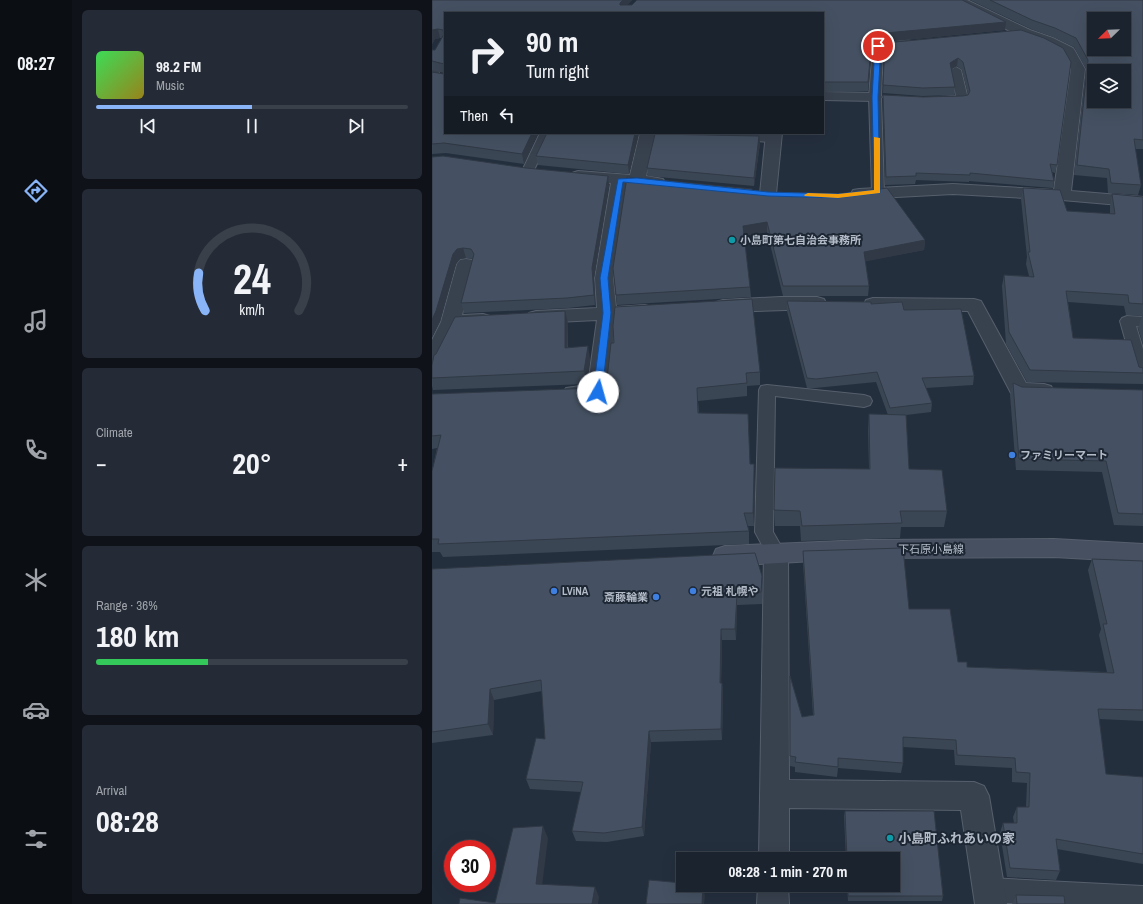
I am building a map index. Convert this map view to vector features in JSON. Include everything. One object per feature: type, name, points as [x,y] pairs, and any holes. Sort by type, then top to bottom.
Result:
[{"type":"main road","name":"下石原小島線","points":[[704,557],[865,549],[1054,548],[1143,553]]},
{"type":"street","points":[[957,0],[1025,33],[1048,41],[1068,51],[1078,69],[1062,195]]},
{"type":"street","points":[[432,68],[432,74],[444,78]]},
{"type":"street","points":[[824,96],[879,98]]},
{"type":"street","points":[[558,394],[598,392],[607,313],[604,278],[628,180],[651,135]]},
{"type":"street","points":[[768,193],[774,136]]},
{"type":"street","points":[[566,175],[676,184]]},
{"type":"street","points":[[844,195],[953,188],[1143,202]]},
{"type":"street","points":[[432,360],[451,322],[466,264]]},
{"type":"street","points":[[709,307],[780,303],[834,304]]},
{"type":"street","points":[[857,304],[974,305],[1019,390],[1058,391]]},
{"type":"street","points":[[521,318],[662,310]]},
{"type":"street","points":[[451,322],[498,319]]},
{"type":"street","points":[[774,852],[776,553]]},
{"type":"street","points":[[774,794],[974,796],[990,897]]},
{"type":"street","points":[[773,892],[773,904]]},
{"type":"lane","points":[[1002,35],[1025,33]]},
{"type":"lane","points":[[878,192],[878,46],[917,42]]},
{"type":"lane","points":[[929,100],[962,99],[956,70]]},
{"type":"lane","points":[[528,171],[546,134]]},
{"type":"lane","points":[[727,137],[774,136]]},
{"type":"lane","points":[[1143,322],[1127,321],[1143,374]]},
{"type":"lane","points":[[776,553],[764,532],[767,390],[864,401]]},
{"type":"lane","points":[[990,897],[1143,898]]},
{"type":"building","points":[[432,0],[623,0],[620,5],[632,5],[637,0],[962,0],[1006,22],[874,34],[872,37],[868,82],[824,82],[824,12],[444,12],[444,34],[443,30],[432,30]]},
{"type":"building","points":[[990,0],[1143,0],[1143,140],[1134,139],[1141,185],[1111,183],[1109,169],[1077,165],[1087,70],[1087,108],[1131,108],[1131,64],[1088,64],[1088,60],[1076,38],[1055,28],[1032,20]]},
{"type":"building","points":[[1021,30],[1044,38],[1063,48],[1071,62],[1057,165],[1050,164],[1054,181],[970,173],[970,175],[916,173],[916,176],[886,177],[883,95],[923,97],[963,96],[968,95],[970,91],[963,62],[958,58],[950,63],[955,87],[923,88],[883,85],[885,43]]},
{"type":"building","points":[[444,34],[444,64],[432,61],[432,50],[435,50]]},
{"type":"building","points":[[432,72],[444,74],[444,134],[532,134],[522,154],[444,143],[432,144]]},
{"type":"building","points":[[547,134],[635,134],[628,165],[536,156]]},
{"type":"building","points":[[655,134],[759,136],[754,178],[647,168]]},
{"type":"building","points":[[443,156],[526,168],[608,176],[592,268],[594,295],[567,298],[461,303],[474,254],[471,249],[463,248],[457,249],[453,254],[432,320],[432,157]]},
{"type":"building","points":[[627,177],[752,189],[752,192],[847,194],[887,188],[925,240],[864,252],[869,286],[783,286],[767,222],[743,226],[750,287],[616,295],[613,268]]},
{"type":"building","points":[[1023,188],[1060,190],[1067,211],[1115,214],[1112,194],[1143,197],[1143,304],[1129,303],[1128,295],[1066,291],[1073,338],[1131,340],[1139,367],[1143,368],[1143,373],[1030,370],[1009,332],[1004,275],[1034,277],[1028,252],[1030,252]]},
{"type":"building","points":[[752,299],[760,372],[746,373],[747,383],[697,388],[698,413],[748,414],[750,464],[754,464],[753,513],[744,513],[749,531],[438,544],[439,539],[432,539],[432,471],[441,435],[432,436],[432,394],[596,388],[603,386],[607,379],[611,343],[614,343],[613,326],[615,307]]},
{"type":"building","points":[[787,301],[871,302],[871,304],[902,302],[904,310],[961,309],[974,376],[922,378],[932,403],[890,408],[877,372],[816,379],[807,378]]},
{"type":"building","points":[[565,311],[565,348],[588,346],[584,371],[432,378],[434,355],[436,354],[455,317]]},
{"type":"building","points":[[1013,383],[1022,387],[1143,390],[1143,514],[1118,513],[1106,461],[1019,459]]},
{"type":"building","points":[[869,414],[906,415],[909,469],[942,470],[947,511],[900,511],[902,523],[802,526],[800,511],[774,510],[775,468],[870,469]]},
{"type":"building","points":[[903,548],[909,609],[950,609],[958,662],[967,662],[967,667],[1114,673],[1103,624],[1107,624],[1092,559],[1143,561],[1143,710],[1098,709],[1106,774],[1143,777],[1143,854],[1056,839],[1060,871],[1010,868],[1003,823],[1017,823],[1017,807],[1029,807],[1030,773],[1016,772],[1015,758],[957,755],[956,740],[903,737],[903,763],[838,758],[838,767],[795,762],[796,757],[790,756],[790,676],[802,717],[814,715],[803,551]]},
{"type":"building","points":[[755,553],[762,576],[761,592],[737,594],[735,629],[721,629],[721,729],[649,731],[642,827],[604,833],[572,831],[583,782],[526,779],[536,738],[545,739],[541,680],[490,689],[488,724],[432,732],[432,569]]},
{"type":"building","name":"小島町ふれあいの家","points":[[845,811],[934,811],[943,896],[848,896],[848,892],[900,892],[900,852],[847,852]]},
{"type":"building","points":[[543,826],[536,884],[595,887],[592,904],[459,904],[460,898],[495,903],[513,828]]},
{"type":"building","points":[[649,880],[676,882],[676,892],[703,892],[702,904],[646,904]]},
{"type":"building","points":[[1016,895],[1064,896],[1065,904],[1017,904]]},
{"type":"slow traffic","points":[[808,195],[838,196],[878,192],[876,138]]},
{"type":"place","name":"小島町第七自治会事務所","points":[[732,240]]},
{"type":"place","name":"ファミリーマート","points":[[1012,455]]},
{"type":"place","name":"LViNA","points":[[554,591]]},
{"type":"place","name":"元祖 札幌や","points":[[693,591]]},
{"type":"place","name":"斎藤輪業","points":[[656,597]]},
{"type":"place","name":"小島町ふれあいの家","points":[[890,838]]},
{"type":"route","points":[[598,392],[607,313],[604,278],[620,180],[637,180],[768,194],[838,196],[878,192],[875,97],[878,46]]}]
